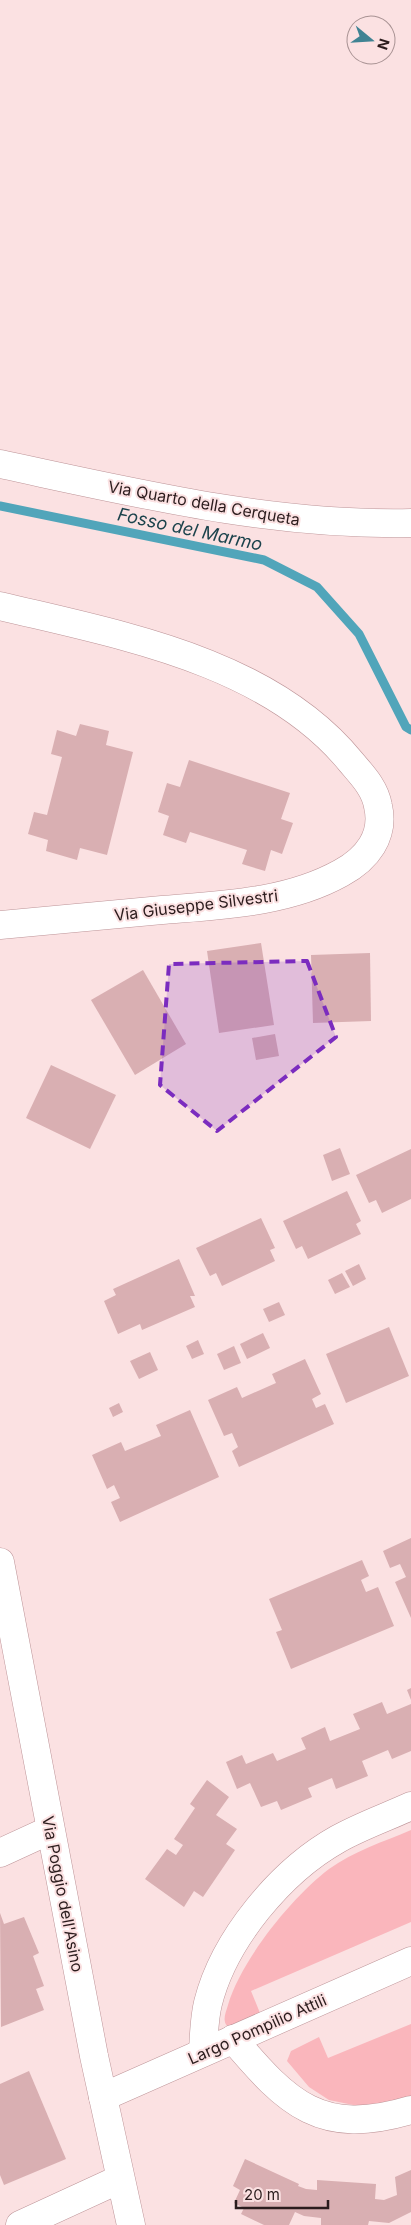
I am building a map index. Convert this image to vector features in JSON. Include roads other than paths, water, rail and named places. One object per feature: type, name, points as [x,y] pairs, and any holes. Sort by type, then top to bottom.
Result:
[{"type":"street","name":"Via Quarto della Cerqueta","points":[[0,464],[178,502],[248,513],[310,521],[411,523]]},
{"type":"street","name":"Via Giuseppe Silvestri","points":[[0,606],[139,641],[225,671],[253,685],[288,705],[323,731],[337,745],[370,786],[377,798],[380,814],[380,825],[376,839],[363,858],[340,874],[286,895],[215,906],[0,925]]},
{"type":"street","name":"Via Poggio dell'Asino","points":[[0,1562],[50,1830],[103,2097],[131,2225]]},
{"type":"street","points":[[204,2052],[206,2015],[217,1977],[243,1931],[268,1897],[288,1875],[323,1848],[353,1832],[411,1806]]},
{"type":"street","points":[[0,1853],[50,1830]]},
{"type":"street","name":"Largo Pompilio Attili","points":[[103,2097],[411,1961]]},
{"type":"street","points":[[233,2039],[276,2088],[288,2097],[321,2115],[363,2120],[411,2110]]},
{"type":"street","points":[[20,2225],[120,2179]]},
{"type":"waterway","name":"Fosso del Marmo","points":[[0,506],[264,560],[317,587],[359,634],[406,727],[411,730]]}]
